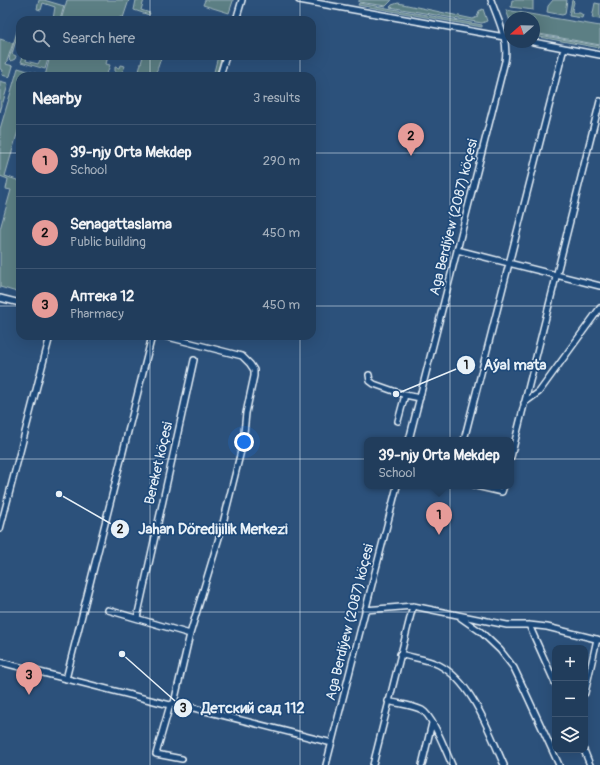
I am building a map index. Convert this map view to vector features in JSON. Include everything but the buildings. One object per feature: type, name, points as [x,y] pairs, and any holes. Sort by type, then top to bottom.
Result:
[{"type":"street","points":[[237,16],[242,0]]},
{"type":"street","points":[[299,0],[504,36]]},
{"type":"street","name":"Aga Berdiýew (2087) köçesi","points":[[491,0],[504,30]]},
{"type":"street","points":[[540,43],[600,54]]},
{"type":"street","name":"Aga Berdiýew (2087) köçesi","points":[[410,437],[505,61],[507,48]]},
{"type":"street","points":[[465,437],[564,48]]},
{"type":"street","points":[[221,72],[225,60]]},
{"type":"street","points":[[514,445],[600,101]]},
{"type":"street","points":[[457,250],[600,286]]},
{"type":"street","points":[[0,298],[16,302]]},
{"type":"street","points":[[524,403],[539,392],[600,308]]},
{"type":"street","points":[[0,529],[49,340]]},
{"type":"street","points":[[66,679],[151,340]]},
{"type":"street","points":[[180,340],[242,356],[254,370],[246,413],[243,443],[221,531],[190,634],[172,704],[156,754],[182,759]]},
{"type":"street","name":"Bereket köçesi","points":[[137,618],[194,360]]},
{"type":"street","points":[[369,375],[370,381],[374,384],[405,395],[420,398]]},
{"type":"street","points":[[398,420],[405,395]]},
{"type":"street","name":"Aga Berdiýew (2087) köçesi","points":[[326,765],[395,489]]},
{"type":"street","points":[[489,489],[502,492],[503,489]]},
{"type":"street","points":[[373,765],[413,606]]},
{"type":"street","points":[[365,610],[413,606],[507,625],[547,627],[599,639],[588,681]]},
{"type":"street","points":[[108,610],[190,634]]},
{"type":"street","points":[[459,616],[481,632],[500,650],[514,668],[559,765]]},
{"type":"street","points":[[529,625],[554,681]]},
{"type":"street","points":[[400,654],[438,665],[445,669],[460,683],[478,709],[504,765]]},
{"type":"street","points":[[0,662],[332,743]]},
{"type":"street","points":[[388,701],[422,711],[429,717],[452,765]]},
{"type":"street","points":[[422,765],[432,723]]},
{"type":"street","points":[[585,753],[590,765]]},
{"type":"green space","points":[[39,0],[64,6],[61,16],[54,16],[55,7],[43,3],[41,10],[37,9]]},
{"type":"green space","points":[[67,0],[129,0],[124,16],[62,16]]},
{"type":"green space","points":[[136,0],[144,0],[141,10],[150,13],[149,15],[134,10]]},
{"type":"green space","points":[[205,0],[233,1],[229,13],[203,5]]},
{"type":"green space","points":[[359,0],[392,0],[386,6],[359,2]]},
{"type":"green space","points":[[512,0],[533,0],[533,10],[511,7]]},
{"type":"green space","points":[[553,0],[567,0],[565,14],[562,15],[547,12],[548,6]]},
{"type":"green space","points":[[572,0],[574,2],[572,10],[573,13],[580,13],[583,15],[582,18],[569,16]]},
{"type":"green space","points":[[359,3],[482,25],[482,27],[358,5]]},
{"type":"green space","points":[[398,3],[473,19],[477,17],[479,11],[483,9],[487,21],[482,23],[390,7]]},
{"type":"green space","points":[[595,3],[600,4],[600,19],[592,18]]},
{"type":"green space","points":[[506,10],[518,12],[507,12]]},
{"type":"green space","points":[[540,16],[600,26],[600,45],[540,34]]},
{"type":"green space","points":[[16,35],[12,54],[16,56],[15,59],[11,61],[9,59]]},
{"type":"green space","points":[[540,35],[600,46],[600,48],[540,37]]},
{"type":"green space","points":[[0,39],[13,43],[6,64],[13,66],[9,77],[2,75],[3,70],[0,69]]},
{"type":"green space","points":[[22,60],[26,60],[38,64],[40,60],[48,60],[45,69],[21,62]]},
{"type":"green space","points":[[49,60],[107,60],[106,64],[110,65],[107,72],[46,72]]},
{"type":"green space","points":[[142,60],[160,60],[156,72],[139,72]]},
{"type":"green space","points":[[217,60],[221,60],[217,72],[214,72]]},
{"type":"green space","points":[[120,65],[125,66],[122,72],[115,72],[115,67],[119,68]]},
{"type":"green space","points":[[18,68],[31,72],[17,72]]},
{"type":"green space","points":[[16,75],[16,138],[5,176],[16,180],[16,292],[0,287],[0,229],[11,190],[6,189],[8,179],[0,176],[0,129]]},
{"type":"green space","points":[[0,81],[7,83],[8,85],[0,112]]},
{"type":"place","name":"Senagattaslama","points":[[411,156]]},
{"type":"place","name":"Aýal mata","points":[[396,394]]},
{"type":"place","name":"Jahan Döredijilik Merkezi","points":[[59,494]]},
{"type":"place","name":"39-njy Orta Mekdep","points":[[439,535]]},
{"type":"place","name":"Детский сад 112","points":[[122,654]]},
{"type":"place","name":"Аптека 12","points":[[29,695]]}]
